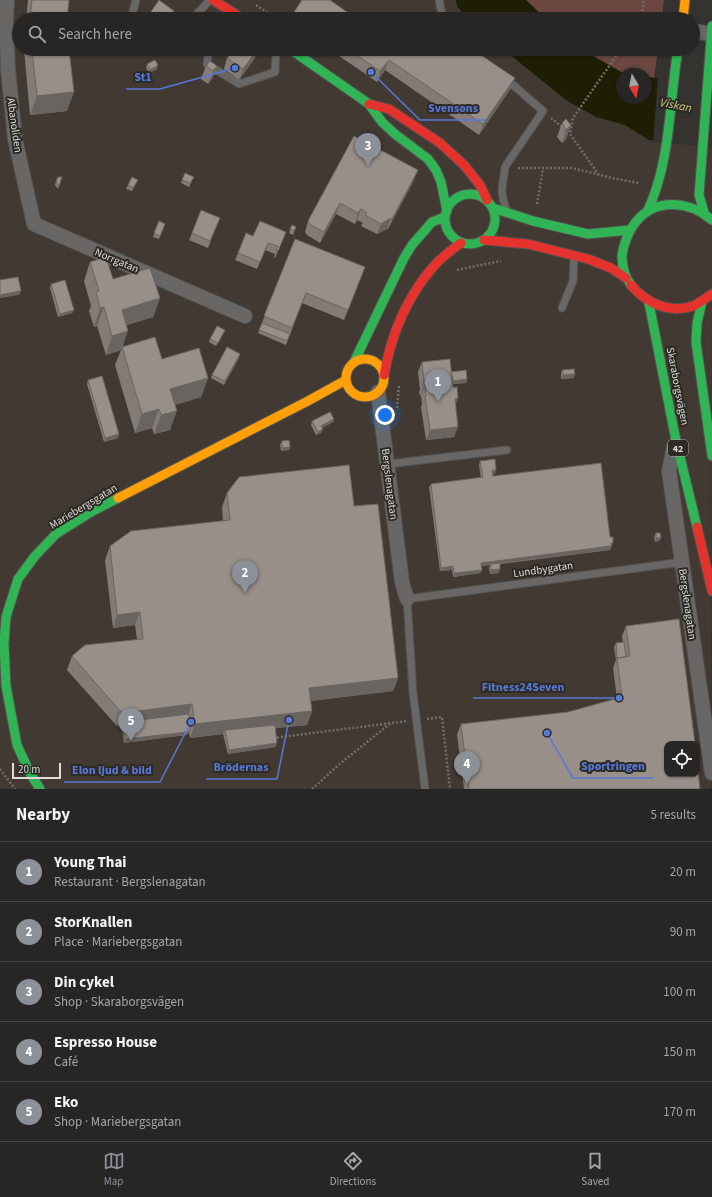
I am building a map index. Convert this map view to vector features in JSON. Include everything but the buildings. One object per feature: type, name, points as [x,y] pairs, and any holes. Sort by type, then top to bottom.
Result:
[{"type":"street","name":"Albanoliden","points":[[7,0],[6,20],[8,69],[15,139],[34,224]]},
{"type":"street","points":[[213,0],[229,12]]},
{"type":"street","points":[[684,12],[685,0]]},
{"type":"street","points":[[700,31],[712,31],[701,167],[700,195],[704,212]]},
{"type":"street","points":[[300,56],[369,104],[382,122],[395,134],[428,159],[436,170],[441,182],[446,214],[446,227],[452,237],[461,243],[470,245],[480,243],[484,240],[492,232],[495,226],[495,214],[480,185],[464,165],[440,143],[389,109],[369,104]]},
{"type":"street","points":[[647,212],[656,195],[663,166],[677,56]]},
{"type":"street","points":[[461,243],[433,266],[410,300],[402,316],[386,360],[382,387],[372,396],[358,396],[352,392],[346,380],[346,373],[354,362],[404,258],[412,245],[432,222],[446,214],[452,202],[456,198],[467,194],[477,195],[487,200]]},
{"type":"street","points":[[712,220],[704,212],[692,207],[675,204],[658,207],[647,212],[637,220],[624,241],[622,253],[626,278],[633,290],[649,303],[662,308],[676,309],[689,307],[702,302],[712,294]]},
{"type":"street","points":[[493,208],[533,221],[588,234],[630,230]]},
{"type":"street","name":"Norrgatan","points":[[34,224],[245,316]]},
{"type":"street","points":[[484,240],[528,244],[574,255],[611,268],[626,278]]},
{"type":"street","name":"Skaraborgsvägen","points":[[702,302],[697,323],[696,342],[712,456]]},
{"type":"street","name":"Skaraborgsvägen","points":[[649,303],[676,436],[712,591]]},
{"type":"street","points":[[354,362],[366,359],[373,360],[382,369],[384,375]]},
{"type":"street","name":"Mariebergsgatan","points":[[39,789],[17,745],[6,686],[4,643],[6,617],[18,579],[35,556],[56,534],[91,512],[346,380]]},
{"type":"street","name":"Bergslenagatan","points":[[378,392],[402,582],[407,599]]},
{"type":"street","name":"Bergslenagatan","points":[[676,436],[669,471],[712,773]]},
{"type":"lane","points":[[133,12],[136,0]]},
{"type":"lane","points":[[199,12],[210,0]]},
{"type":"lane","points":[[439,0],[442,12]]},
{"type":"lane","points":[[208,56],[207,64],[239,84],[275,72],[276,56]]},
{"type":"lane","points":[[498,72],[543,111],[505,167],[502,199],[508,212]]},
{"type":"lane","points":[[562,308],[573,281],[574,255]]},
{"type":"lane","points":[[388,464],[507,450]]},
{"type":"lane","name":"Lundbygatan","points":[[407,599],[682,562]]},
{"type":"lane","points":[[407,599],[413,693],[425,789]]},
{"type":"path","points":[[641,12],[644,0]]},
{"type":"path","points":[[255,4],[266,12]]},
{"type":"path","points":[[570,134],[573,118],[617,56]]},
{"type":"path","points":[[543,111],[570,134],[599,175]]},
{"type":"path","points":[[505,167],[543,169],[572,168],[599,175],[644,183]]},
{"type":"path","points":[[396,410],[399,384]]},
{"type":"path","points":[[270,738],[442,717],[450,789]]},
{"type":"path","points":[[312,789],[342,762],[392,723]]},
{"type":"path","points":[[0,769],[15,789]]},
{"type":"shaded area","points":[[0,0],[456,0],[457,6],[462,12],[12,12],[12,56],[512,56],[566,100],[596,117],[625,125],[649,140],[712,145],[711,789],[0,789]]},
{"type":"shaded area","points":[[526,0],[664,0],[663,12],[539,12]]},
{"type":"shaded area","points":[[593,56],[657,56],[654,78],[652,78],[652,68],[616,69]]},
{"type":"water","points":[[456,0],[526,0],[539,12],[462,12],[457,6]]},
{"type":"water","name":"Viskan","points":[[512,56],[593,56],[616,69],[616,104],[652,104],[652,78],[712,83],[712,145],[649,140],[625,125],[596,117],[566,100]]},
{"type":"pier","points":[[658,77],[712,81],[712,147],[653,142]]},
{"type":"traffic: fast","points":[[704,212],[699,195],[712,26]]},
{"type":"traffic: fast","points":[[300,56],[369,104],[382,122],[395,134],[428,159],[436,170],[441,182],[447,211]]},
{"type":"traffic: fast","points":[[647,212],[655,193],[665,153],[677,56]]},
{"type":"traffic: fast","points":[[465,194],[475,194],[488,201],[495,214],[495,219],[495,224],[488,237],[475,244],[465,244],[456,240],[449,233],[445,224],[445,214],[449,205],[456,198],[465,194]]},
{"type":"traffic: fast","points":[[631,285],[623,267],[623,250],[625,241],[636,221],[645,213],[656,207],[678,205],[690,207],[712,220]]},
{"type":"traffic: fast","points":[[493,208],[533,221],[588,234],[630,230]]},
{"type":"traffic: fast","points":[[354,362],[404,258],[412,245],[432,222],[445,217]]},
{"type":"traffic: fast","points":[[702,302],[697,323],[696,342],[712,456]]},
{"type":"traffic: fast","points":[[649,303],[675,436],[697,527]]},
{"type":"traffic: fast","points":[[40,789],[30,773],[17,745],[6,686],[4,643],[6,617],[18,579],[35,556],[56,534],[91,512],[118,498]]},
{"type":"traffic: slow","points":[[684,12],[685,0]]},
{"type":"traffic: slow","points":[[361,359],[369,359],[376,362],[381,367],[384,378],[381,389],[376,394],[369,397],[361,397],[354,394],[349,389],[346,382],[346,374],[349,367],[354,362],[361,359]]},
{"type":"traffic: slow","points":[[118,498],[346,380]]},
{"type":"traffic: jam","points":[[213,0],[232,12]]},
{"type":"traffic: jam","points":[[369,104],[389,109],[440,143],[464,165],[480,185],[487,200]]},
{"type":"traffic: jam","points":[[484,240],[528,244],[588,259],[611,268],[626,278]]},
{"type":"traffic: jam","points":[[384,375],[391,346],[401,318],[415,291],[436,264],[446,254],[461,243]]},
{"type":"traffic: jam","points":[[631,285],[651,302],[667,308],[675,309],[693,306],[712,294]]},
{"type":"traffic: jam","points":[[697,527],[712,591]]},
{"type":"place","name":"St1","points":[[235,68]]},
{"type":"place","name":"Svensons","points":[[371,72]]},
{"type":"place","name":"Din cykel","points":[[368,166]]},
{"type":"place","name":"Young Thai","points":[[438,402]]},
{"type":"place","name":"StorKnallen","points":[[245,593]]},
{"type":"place","name":"Fitness24Seven","points":[[619,698]]},
{"type":"place","name":"Brödernas","points":[[289,720]]},
{"type":"place","name":"Elon ljud & bild","points":[[191,722]]},
{"type":"place","name":"Sportringen","points":[[547,733]]},
{"type":"place","name":"Eko","points":[[131,741]]},
{"type":"place","name":"Espresso House","points":[[467,784]]}]
